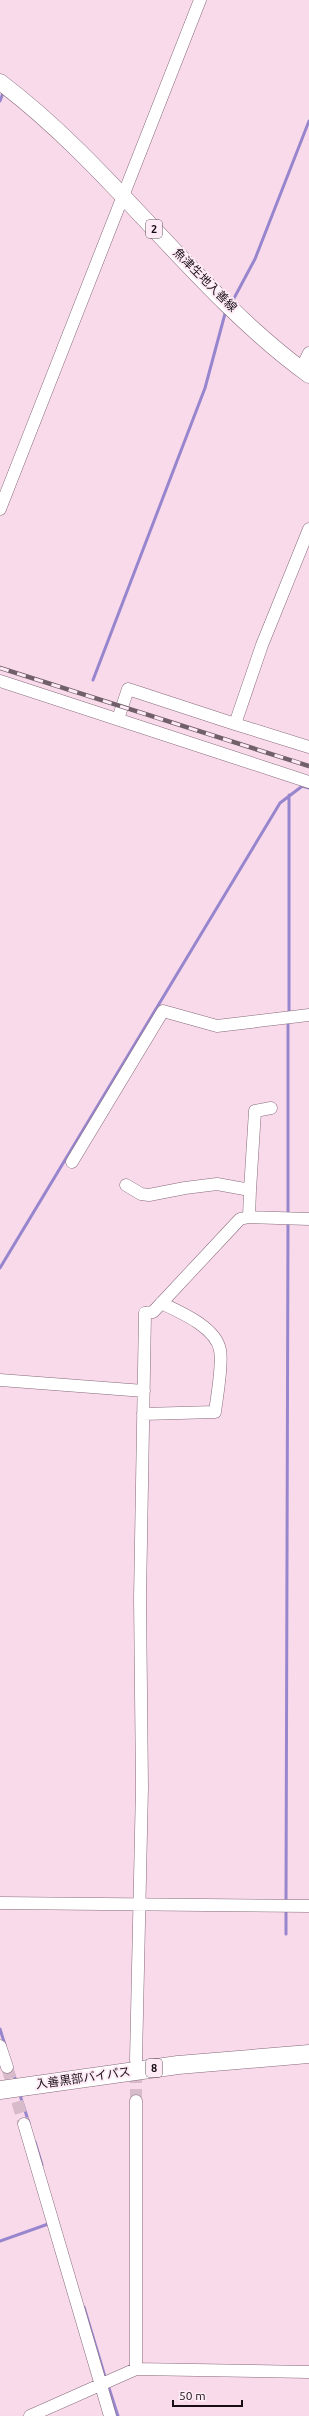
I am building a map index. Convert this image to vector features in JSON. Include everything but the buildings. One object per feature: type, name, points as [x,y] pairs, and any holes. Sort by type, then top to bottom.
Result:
[{"type":"highway","name":"入善黒部バイパス","points":[[0,2090],[178,2065],[309,2054]]},
{"type":"main road","name":"魚津生地入善線","points":[[0,82],[72,145],[229,305],[305,372]]},
{"type":"street","points":[[0,509],[122,195],[200,0]]},
{"type":"street","points":[[305,372],[309,353]]},
{"type":"street","points":[[235,724],[262,645],[309,529]]},
{"type":"street","points":[[0,682],[309,782]]},
{"type":"street","points":[[118,719],[128,689],[309,747]]},
{"type":"street","points":[[72,1162],[163,1011],[217,1026],[309,1015]]},
{"type":"street","points":[[249,1217],[255,1111],[271,1108]]},
{"type":"street","points":[[126,1185],[140,1194],[149,1195],[217,1184],[250,1190]]},
{"type":"street","points":[[136,2060],[141,1904],[142,1786],[140,1598],[145,1313],[154,1312],[240,1219],[249,1217],[309,1219]]},
{"type":"street","points":[[143,1414],[215,1412],[220,1349],[209,1332],[192,1318],[161,1304]]},
{"type":"street","points":[[0,1380],[144,1391]]},
{"type":"street","points":[[0,1903],[309,1906]]},
{"type":"street","points":[[0,2046],[7,2067]]},
{"type":"street","points":[[136,2101],[136,2369]]},
{"type":"street","points":[[24,2124],[110,2416]]},
{"type":"street","points":[[30,2416],[136,2369],[309,2372]]},
{"type":"waterway","points":[[0,101],[3,93]]},
{"type":"waterway","points":[[232,302],[255,259],[309,121]]},
{"type":"waterway","points":[[93,680],[205,388],[226,310]]},
{"type":"waterway","points":[[0,1268],[280,803],[305,784]]},
{"type":"waterway","points":[[302,786],[309,788]]},
{"type":"waterway","points":[[289,795],[289,1014]]},
{"type":"waterway","points":[[288,1019],[288,1216]]},
{"type":"waterway","points":[[286,1904],[288,1221]]},
{"type":"waterway","points":[[286,1909],[286,1934]]},
{"type":"waterway","points":[[0,2029],[5,2045]]},
{"type":"waterway","points":[[11,2066],[16,2081]]},
{"type":"waterway","points":[[19,2092],[29,2123]]},
{"type":"waterway","points":[[35,2142],[42,2165]]},
{"type":"waterway","points":[[0,2241],[51,2223]]},
{"type":"waterway","points":[[84,2307],[106,2380]]},
{"type":"waterway","points":[[108,2385],[118,2416]]},
{"type":"tunnel","points":[[136,2064],[136,2101]]},
{"type":"tunnel","points":[[7,2067],[24,2124]]},
{"type":"railway","points":[[0,668],[309,766]]}]
